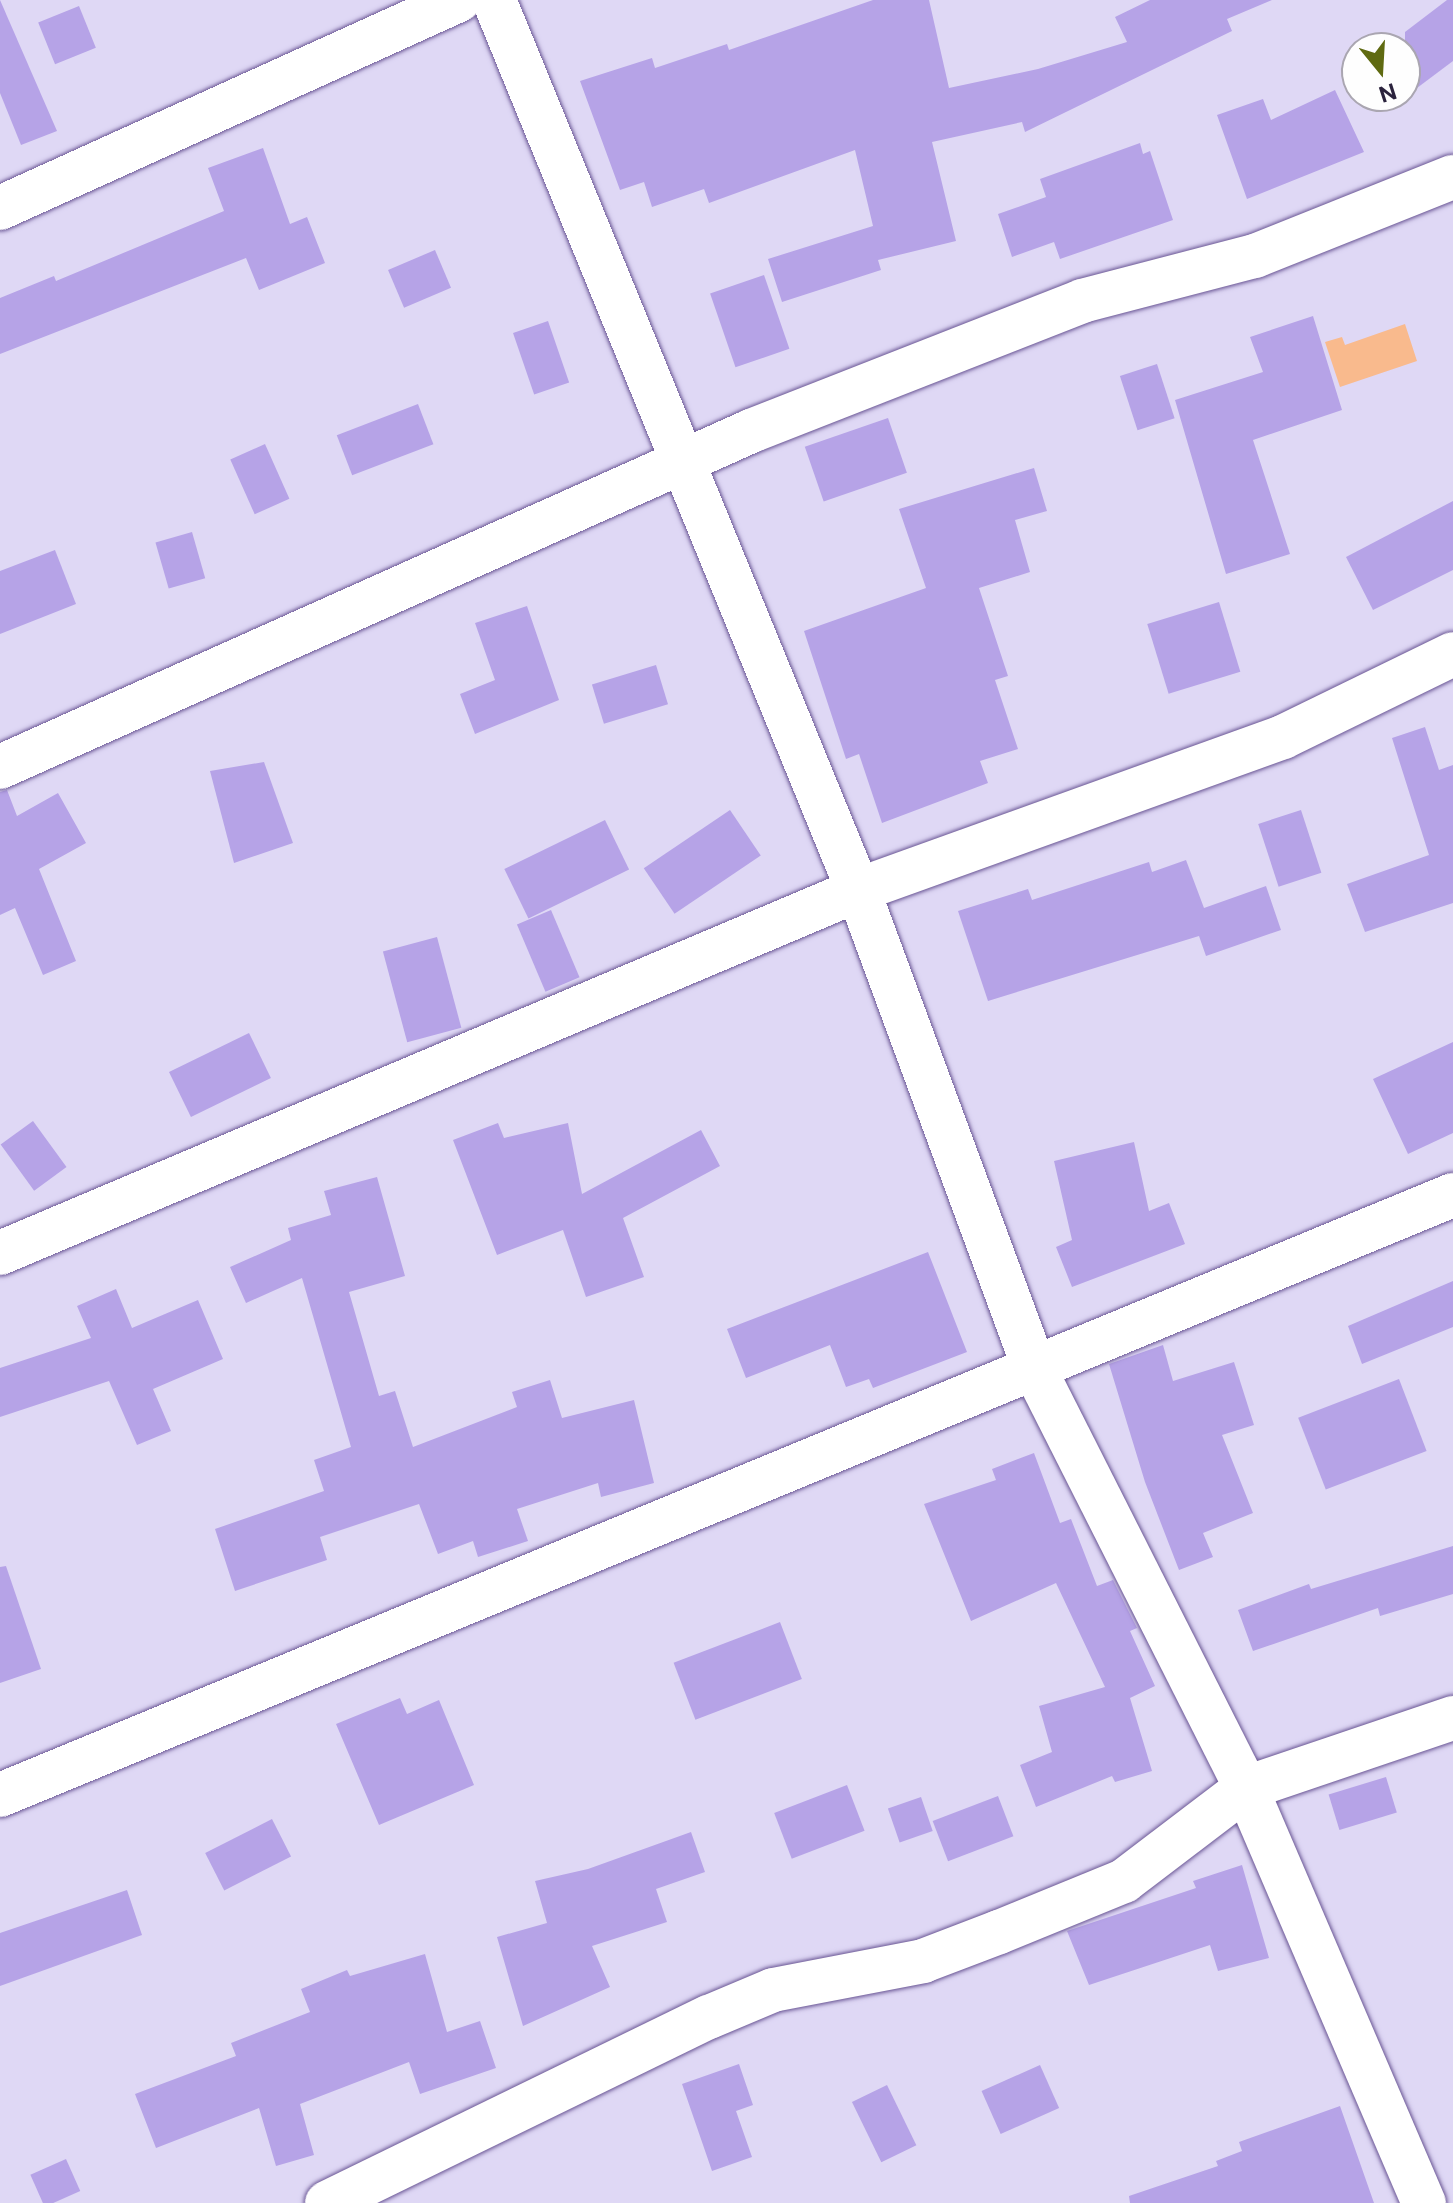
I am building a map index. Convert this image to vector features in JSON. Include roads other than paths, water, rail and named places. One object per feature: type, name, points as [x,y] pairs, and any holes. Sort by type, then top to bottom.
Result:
[{"type":"street","points":[[0,208],[459,0]]},
{"type":"street","points":[[494,0],[858,890],[1035,1370],[1246,1788],[1424,2203]]},
{"type":"street","points":[[0,767],[684,465],[751,431],[1082,301],[1255,256],[1453,177]]},
{"type":"street","points":[[0,1253],[858,890],[1283,737],[1453,654]]},
{"type":"street","points":[[0,1795],[1453,1195]]},
{"type":"street","points":[[327,2203],[773,1990],[923,1961],[1124,1881],[1246,1788],[1453,1718]]}]
